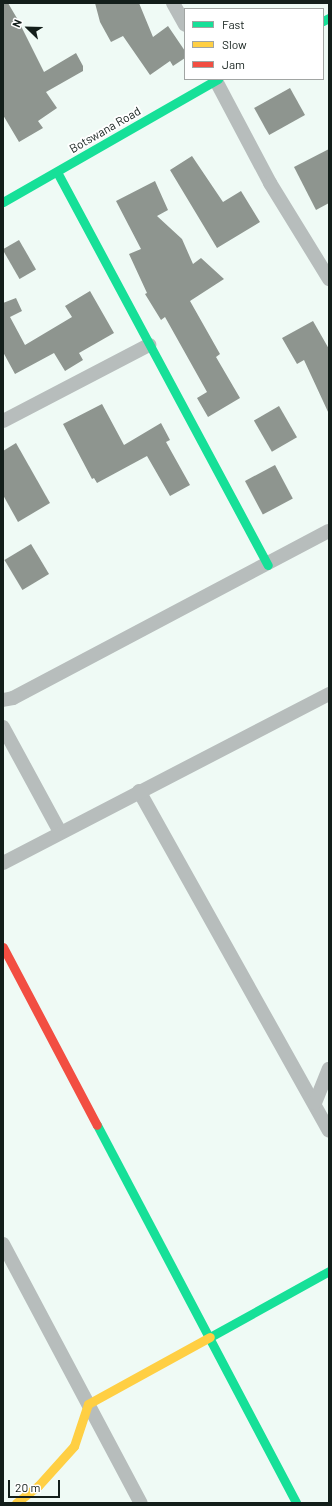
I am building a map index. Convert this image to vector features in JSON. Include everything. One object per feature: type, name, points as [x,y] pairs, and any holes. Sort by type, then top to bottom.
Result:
[{"type":"street","points":[[173,3],[184,23]]},
{"type":"street","name":"Botswana Road","points":[[4,198],[57,172],[214,80]]},
{"type":"street","points":[[217,80],[270,183],[329,279]]},
{"type":"street","points":[[57,172],[268,565]]},
{"type":"street","points":[[3,421],[149,345]]},
{"type":"street","points":[[3,700],[13,698],[268,565],[329,531]]},
{"type":"street","points":[[3,863],[139,791],[329,694]]},
{"type":"street","points":[[3,727],[60,832]]},
{"type":"street","points":[[139,791],[315,1103],[329,1131]]},
{"type":"street","points":[[3,947],[296,1503]]},
{"type":"street","points":[[315,1103],[329,1070]]},
{"type":"street","points":[[3,1244],[141,1503]]},
{"type":"street","points":[[16,1503],[38,1486],[74,1446],[88,1404],[208,1336],[329,1271]]},
{"type":"building","points":[[3,3],[8,3],[44,72],[76,53],[83,66],[83,71],[46,92],[57,108],[38,121],[43,128],[19,142],[3,115]]},
{"type":"building","points":[[95,3],[139,3],[153,37],[168,26],[184,50],[184,59],[173,66],[170,61],[150,75],[123,36],[111,42],[100,22]]},
{"type":"building","points":[[290,88],[305,115],[269,135],[254,108]]},
{"type":"building","points":[[329,149],[329,203],[316,210],[294,167]]},
{"type":"building","points":[[192,156],[223,202],[241,191],[260,222],[217,248],[170,170]]},
{"type":"building","points":[[155,181],[168,210],[157,216],[182,239],[193,264],[201,258],[224,279],[190,301],[220,354],[216,357],[240,398],[208,417],[197,398],[207,392],[165,317],[161,320],[145,294],[147,293],[129,254],[141,249],[116,201]]},
{"type":"building","points":[[19,240],[36,269],[20,279],[3,250]]},
{"type":"building","points":[[90,291],[114,333],[79,353],[83,360],[65,371],[54,353],[15,374],[3,352],[3,303],[16,298],[22,311],[10,317],[25,345],[72,317],[65,306]]},
{"type":"building","points":[[313,321],[329,349],[329,414],[304,360],[297,364],[282,338]]},
{"type":"building","points":[[102,404],[124,445],[161,423],[170,440],[166,442],[190,485],[170,496],[147,456],[97,483],[94,478],[92,479],[63,424]]},
{"type":"building","points":[[279,406],[297,437],[272,452],[254,420]]},
{"type":"building","points":[[16,443],[50,503],[18,522],[3,495],[3,451]]},
{"type":"building","points":[[275,465],[293,499],[263,515],[245,481]]},
{"type":"building","points":[[31,544],[49,574],[22,590],[4,560]]},
{"type":"traffic: fast","points":[[324,20],[329,18]]},
{"type":"traffic: fast","points":[[3,202],[216,80]]},
{"type":"traffic: fast","points":[[57,172],[268,565]]},
{"type":"traffic: fast","points":[[97,1125],[296,1503]]},
{"type":"traffic: fast","points":[[210,1337],[329,1271]]},
{"type":"traffic: slow","points":[[16,1503],[38,1486],[74,1446],[88,1404],[210,1337]]},
{"type":"traffic: jam","points":[[3,947],[97,1125]]}]
